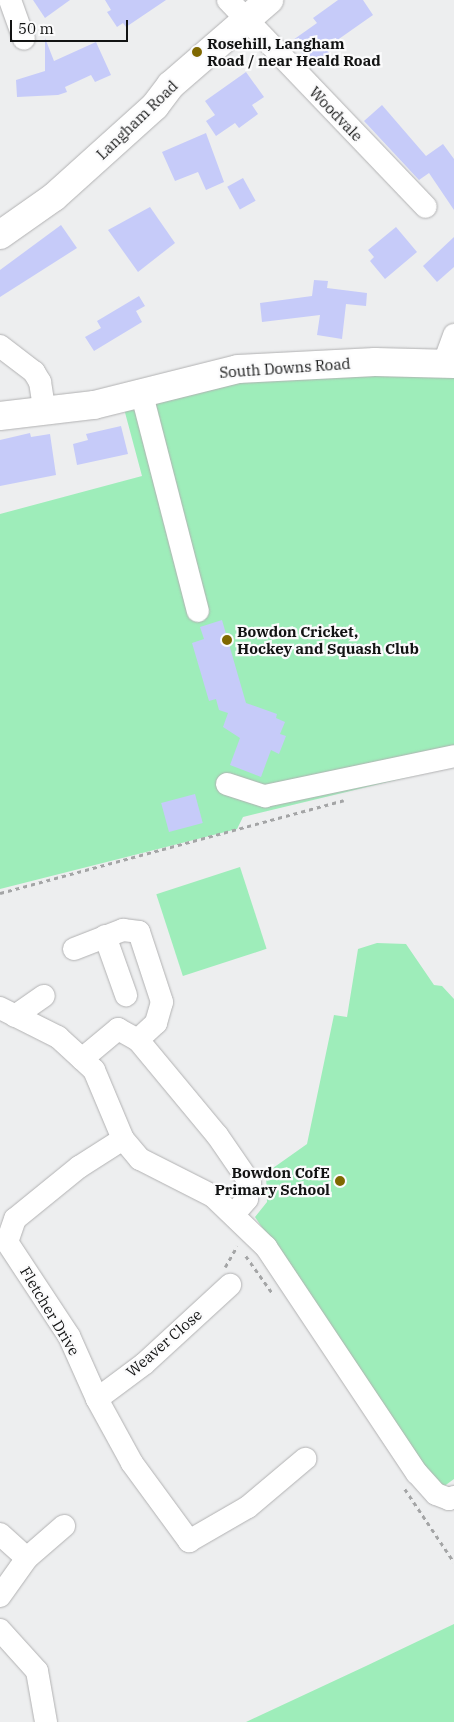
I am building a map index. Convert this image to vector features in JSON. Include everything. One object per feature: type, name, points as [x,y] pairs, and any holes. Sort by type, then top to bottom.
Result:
[{"type":"main road","name":"Langham Road","points":[[0,235],[54,197],[237,10],[269,0]]},
{"type":"main road","name":"South Downs Road","points":[[0,416],[45,413],[238,369],[375,362],[449,363]]},
{"type":"street","points":[[10,0],[24,39]]},
{"type":"street","name":"Woodvale","points":[[237,10],[426,207]]},
{"type":"street","points":[[449,363],[454,335]]},
{"type":"street","points":[[0,346],[34,372],[40,382],[45,413]]},
{"type":"street","points":[[141,391],[198,611]]},
{"type":"street","points":[[227,784],[265,796],[454,756]]},
{"type":"street","points":[[74,949],[123,930],[139,932],[146,947],[162,1002],[156,1023],[138,1040]]},
{"type":"street","points":[[105,936],[126,995]]},
{"type":"street","points":[[8,1012],[44,996]]},
{"type":"street","points":[[8,1012],[58,1037],[94,1070],[123,1139],[140,1159],[158,1170],[190,1182],[233,1215],[266,1247],[417,1473],[436,1494],[449,1500],[454,1497]]},
{"type":"street","points":[[82,1059],[118,1029],[138,1040],[217,1135],[250,1183],[247,1199],[233,1215]]},
{"type":"street","name":"Fletcher Drive","points":[[123,1139],[79,1168],[15,1219],[8,1242],[69,1336],[97,1399],[132,1463],[189,1541],[248,1507],[305,1459]]},
{"type":"street","name":"Weaver Close","points":[[97,1399],[144,1364],[230,1285]]},
{"type":"street","points":[[0,1596],[27,1558],[64,1526]]},
{"type":"street","points":[[0,1534],[27,1558]]},
{"type":"street","points":[[0,1630],[37,1671],[46,1722]]},
{"type":"path","points":[[0,892],[351,798]]},
{"type":"path","points":[[230,1285],[224,1268],[241,1241]]},
{"type":"path","points":[[401,1482],[454,1562]]},
{"type":"green space","name":"Bowdon Cricket, Hockey and Squash Club","points":[[454,374],[454,766],[243,817],[237,829],[0,889],[0,514],[142,476],[123,405],[252,379]]},
{"type":"green space","points":[[240,867],[267,949],[183,976],[156,894]]},
{"type":"green space","points":[[377,943],[406,944],[434,985],[442,986],[454,999],[454,1479],[443,1487],[421,1465],[255,1217],[267,1202],[266,1173],[307,1144],[334,1015],[347,1017],[358,949]]},
{"type":"green space","points":[[454,1624],[454,1722],[246,1722],[366,1666]]},
{"type":"building","points":[[33,0],[70,0],[45,18]]},
{"type":"building","points":[[105,0],[166,0],[126,27],[123,23],[117,27],[107,12],[111,10]]},
{"type":"building","points":[[338,0],[363,0],[373,15],[326,48],[330,54],[312,67],[293,40],[317,23],[313,18]]},
{"type":"building","points":[[45,38],[54,61],[96,42],[111,75],[95,82],[91,75],[65,87],[67,92],[58,95],[17,97],[16,80],[45,71]]},
{"type":"building","points":[[246,72],[264,97],[252,105],[258,114],[239,128],[235,123],[216,136],[206,121],[215,115],[205,101]]},
{"type":"building","points":[[382,105],[426,156],[443,144],[454,159],[454,210],[429,173],[419,180],[364,121]]},
{"type":"building","points":[[206,133],[224,182],[206,190],[198,172],[175,181],[162,152]]},
{"type":"building","points":[[243,178],[256,201],[240,209],[227,187]]},
{"type":"building","points":[[150,207],[175,243],[138,272],[108,230]]},
{"type":"building","points":[[61,225],[77,248],[0,297],[0,270]]},
{"type":"building","points":[[396,227],[417,252],[385,279],[370,261],[374,257],[368,250]]},
{"type":"building","points":[[454,237],[454,267],[437,282],[423,266]]},
{"type":"building","points":[[314,280],[328,281],[327,288],[367,293],[366,306],[346,304],[342,339],[317,335],[320,315],[262,322],[260,303],[312,296]]},
{"type":"building","points":[[139,296],[145,306],[136,311],[142,322],[94,351],[85,337],[101,328],[97,321]]},
{"type":"building","points":[[121,426],[128,454],[77,465],[73,444],[88,440],[86,434]]},
{"type":"building","points":[[30,433],[31,437],[50,434],[56,475],[0,486],[0,440]]},
{"type":"building","points":[[222,620],[246,703],[277,714],[276,718],[285,722],[280,734],[286,736],[279,754],[271,750],[261,777],[230,765],[240,738],[223,727],[228,713],[219,710],[216,699],[209,701],[192,643],[204,639],[200,627]]},
{"type":"building","points":[[195,794],[203,823],[169,832],[161,803]]},
{"type":"place","name":"Rosehill, Langham Road / near Heald Road","points":[[197,52]]},
{"type":"place","name":"Bowdon Cricket, Hockey and Squash Club","points":[[227,640]]},
{"type":"place","name":"Bowdon CofE Primary School","points":[[340,1181]]}]
